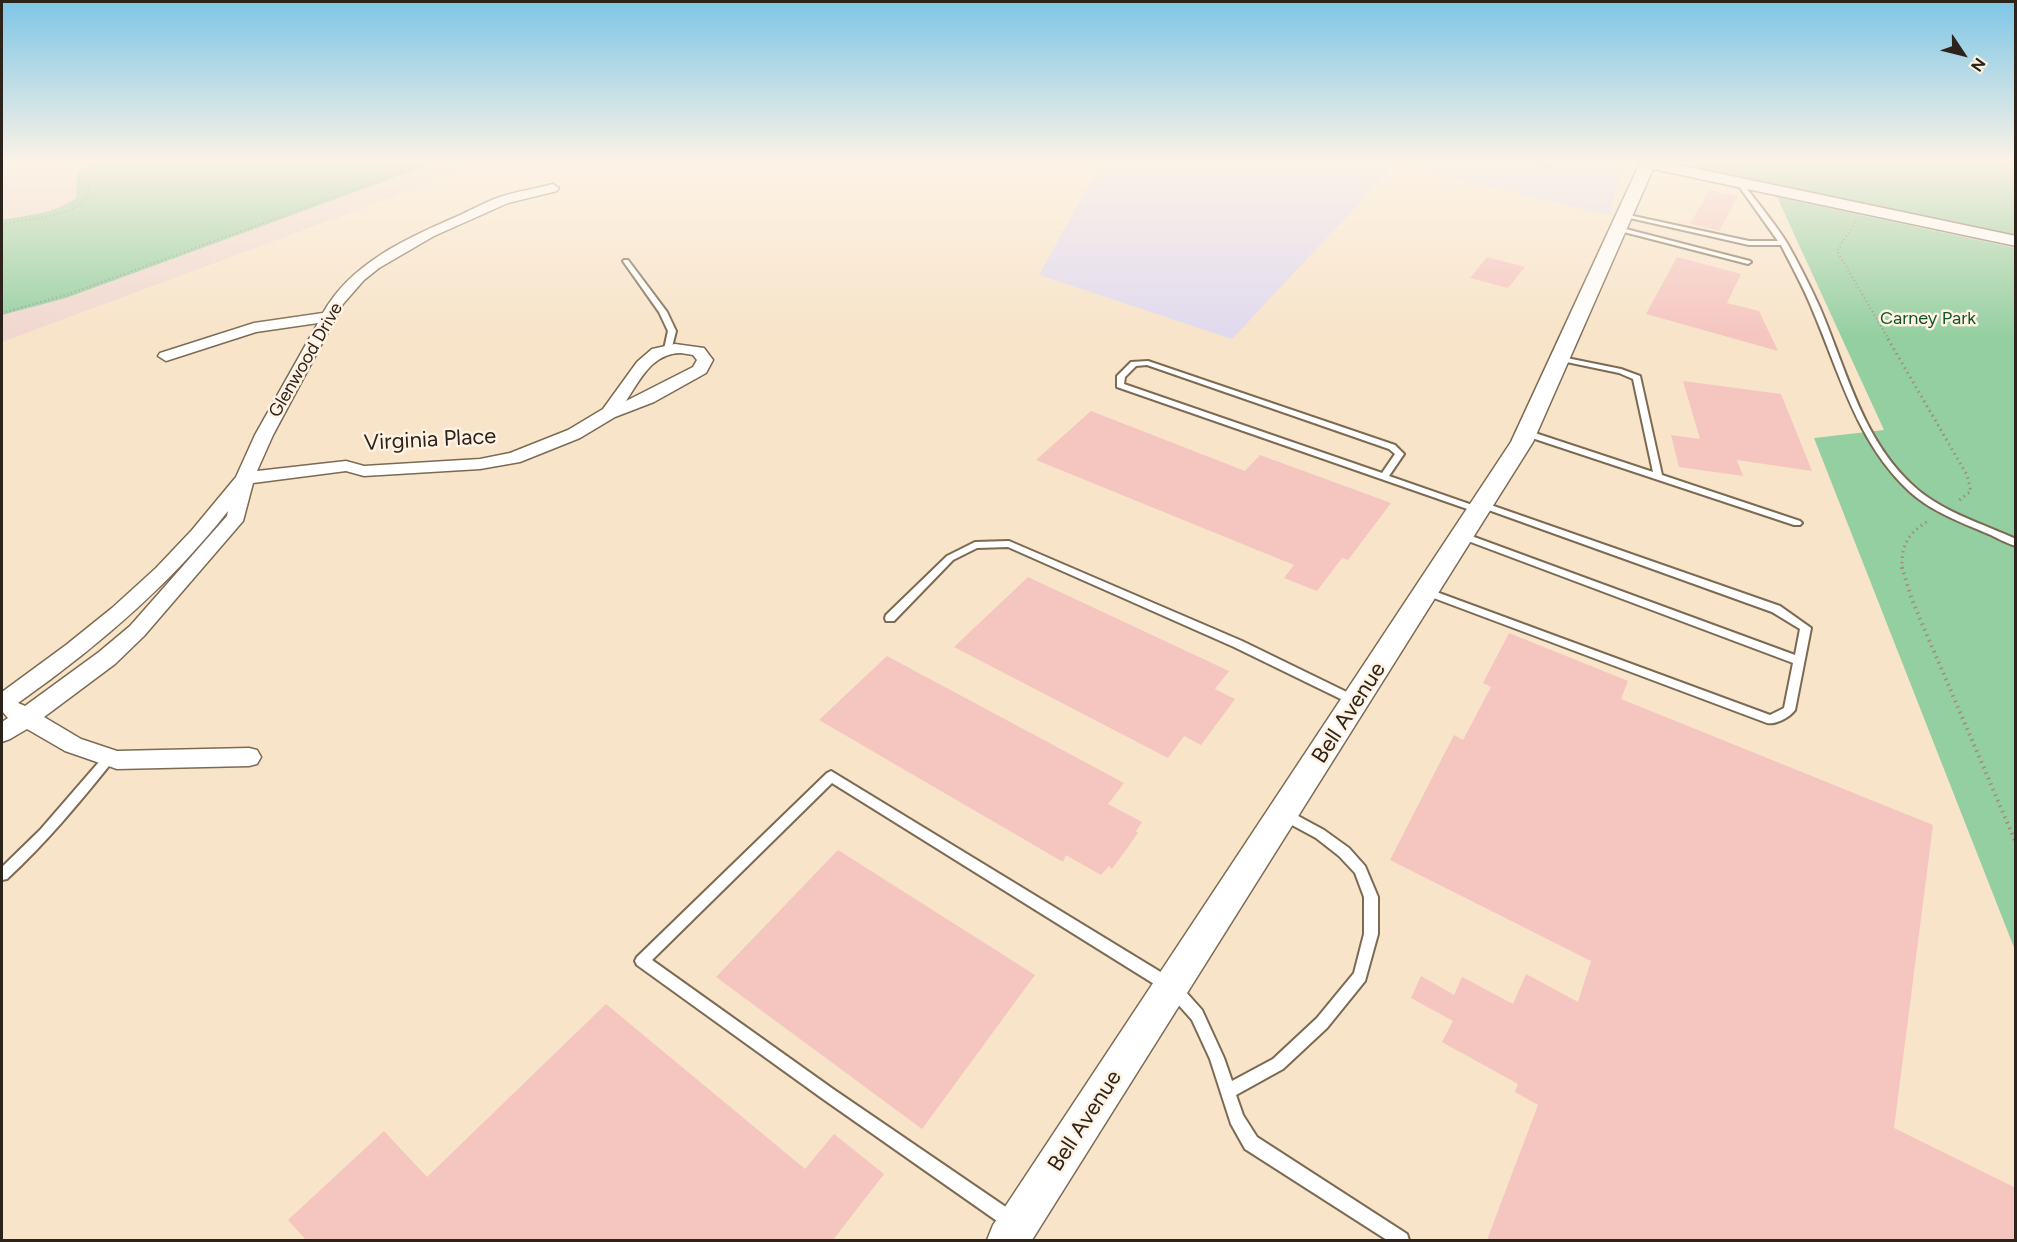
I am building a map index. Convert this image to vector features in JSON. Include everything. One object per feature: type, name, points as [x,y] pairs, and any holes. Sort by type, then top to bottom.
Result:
[{"type":"street","name":"Glenwood Drive","points":[[2,704],[97,633],[146,590],[186,549],[239,487],[264,435],[337,302],[360,277],[409,243],[458,221]]},
{"type":"street","points":[[1923,221],[2016,241]]},
{"type":"street","name":"Bell Avenue","points":[[1013,1233],[1463,536],[1526,433],[1621,223]]},
{"type":"street","points":[[166,356],[254,328],[329,317]]},
{"type":"street","name":"Virginia Place","points":[[239,487],[337,480],[364,471],[480,464],[514,458],[574,434],[609,413],[648,398],[700,370],[705,360],[698,351],[684,348],[668,349],[651,356],[609,413]]},
{"type":"street","name":"Glenwood Drive","points":[[2,733],[107,658],[137,631],[169,597],[236,517],[239,487]]},
{"type":"street","points":[[2,704],[73,745],[117,760],[249,757]]},
{"type":"lane","points":[[1767,221],[1783,243],[1816,308],[1848,391],[1877,450],[1915,492],[1948,511],[2016,543]]},
{"type":"lane","points":[[1621,223],[1749,243],[1783,243]]},
{"type":"lane","points":[[1621,223],[1748,262]]},
{"type":"lane","points":[[626,261],[663,312],[672,331],[668,349]]},
{"type":"lane","points":[[1560,358],[1621,371],[1636,378],[1658,477]]},
{"type":"lane","points":[[1384,477],[1400,454],[1392,447],[1148,363],[1134,364],[1121,376],[1120,385],[1384,477],[1481,507],[1776,609],[1806,628],[1789,710],[1771,720],[1427,592]]},
{"type":"lane","points":[[1526,433],[1797,523]]},
{"type":"lane","points":[[1463,536],[1799,661]]},
{"type":"lane","points":[[890,618],[950,558],[975,545],[1009,544],[1238,644],[1356,702]]},
{"type":"lane","points":[[2,875],[26,855],[48,831],[109,758]]},
{"type":"lane","points":[[1013,1233],[828,1094],[642,961],[831,776],[1172,987],[1197,1015],[1229,1092],[1236,1119],[1251,1143],[1401,1240]]},
{"type":"lane","points":[[1229,1092],[1278,1064],[1322,1023],[1360,975],[1371,934],[1371,897],[1360,870],[1344,852],[1320,834],[1283,814]]},
{"type":"path","points":[[2,224],[17,221]]},
{"type":"path","points":[[2,313],[69,294],[269,221]]},
{"type":"path","points":[[1856,221],[1837,252],[1967,475],[1971,491],[1944,515],[1918,524],[1903,542],[1900,564],[1911,598],[1926,628],[2016,843]]},
{"type":"shaded area","points":[[2,221],[328,221],[2,342]]},
{"type":"shaded area","points":[[1069,221],[1343,221],[1232,339],[1039,275]]},
{"type":"green space","points":[[2,221],[276,221],[66,298],[2,315]]},
{"type":"green space","name":"Carney Park","points":[[1788,221],[1889,221],[2015,248],[2015,950],[1814,438],[1884,430]]},
{"type":"green space","points":[[1934,221],[2015,221],[2015,238]]},
{"type":"building","points":[[1692,221],[1724,221],[1719,231],[1690,224]]},
{"type":"building","points":[[1487,257],[1525,267],[1508,288],[1470,278]]},
{"type":"building","points":[[1677,257],[1741,274],[1727,303],[1759,311],[1778,351],[1646,314]]},
{"type":"building","points":[[1683,381],[1781,394],[1812,471],[1737,460],[1743,476],[1679,467],[1671,435],[1700,439]]},
{"type":"building","points":[[1091,411],[1245,471],[1260,455],[1391,503],[1348,560],[1342,558],[1317,591],[1284,578],[1294,565],[1036,460]]},
{"type":"building","points":[[1028,577],[1229,671],[1215,689],[1235,699],[1201,745],[1184,736],[1168,758],[954,647]]},
{"type":"building","points":[[1509,633],[1628,681],[1621,699],[1933,825],[1894,1128],[2016,1188],[2016,1240],[1487,1240],[1538,1105],[1515,1092],[1518,1084],[1442,1042],[1453,1021],[1411,998],[1421,976],[1454,995],[1462,977],[1513,1004],[1526,974],[1578,1002],[1591,961],[1390,860],[1454,735],[1463,740],[1491,687],[1483,683]]},
{"type":"building","points":[[887,656],[1124,783],[1108,804],[1142,822],[1136,831],[1138,833],[1112,869],[1109,866],[1101,875],[1066,855],[1063,862],[819,720]]},
{"type":"building","points":[[838,850],[1035,975],[922,1129],[716,977]]},
{"type":"building","points":[[606,1004],[805,1169],[834,1134],[884,1174],[833,1240],[306,1240],[288,1220],[384,1131],[427,1177]]}]
